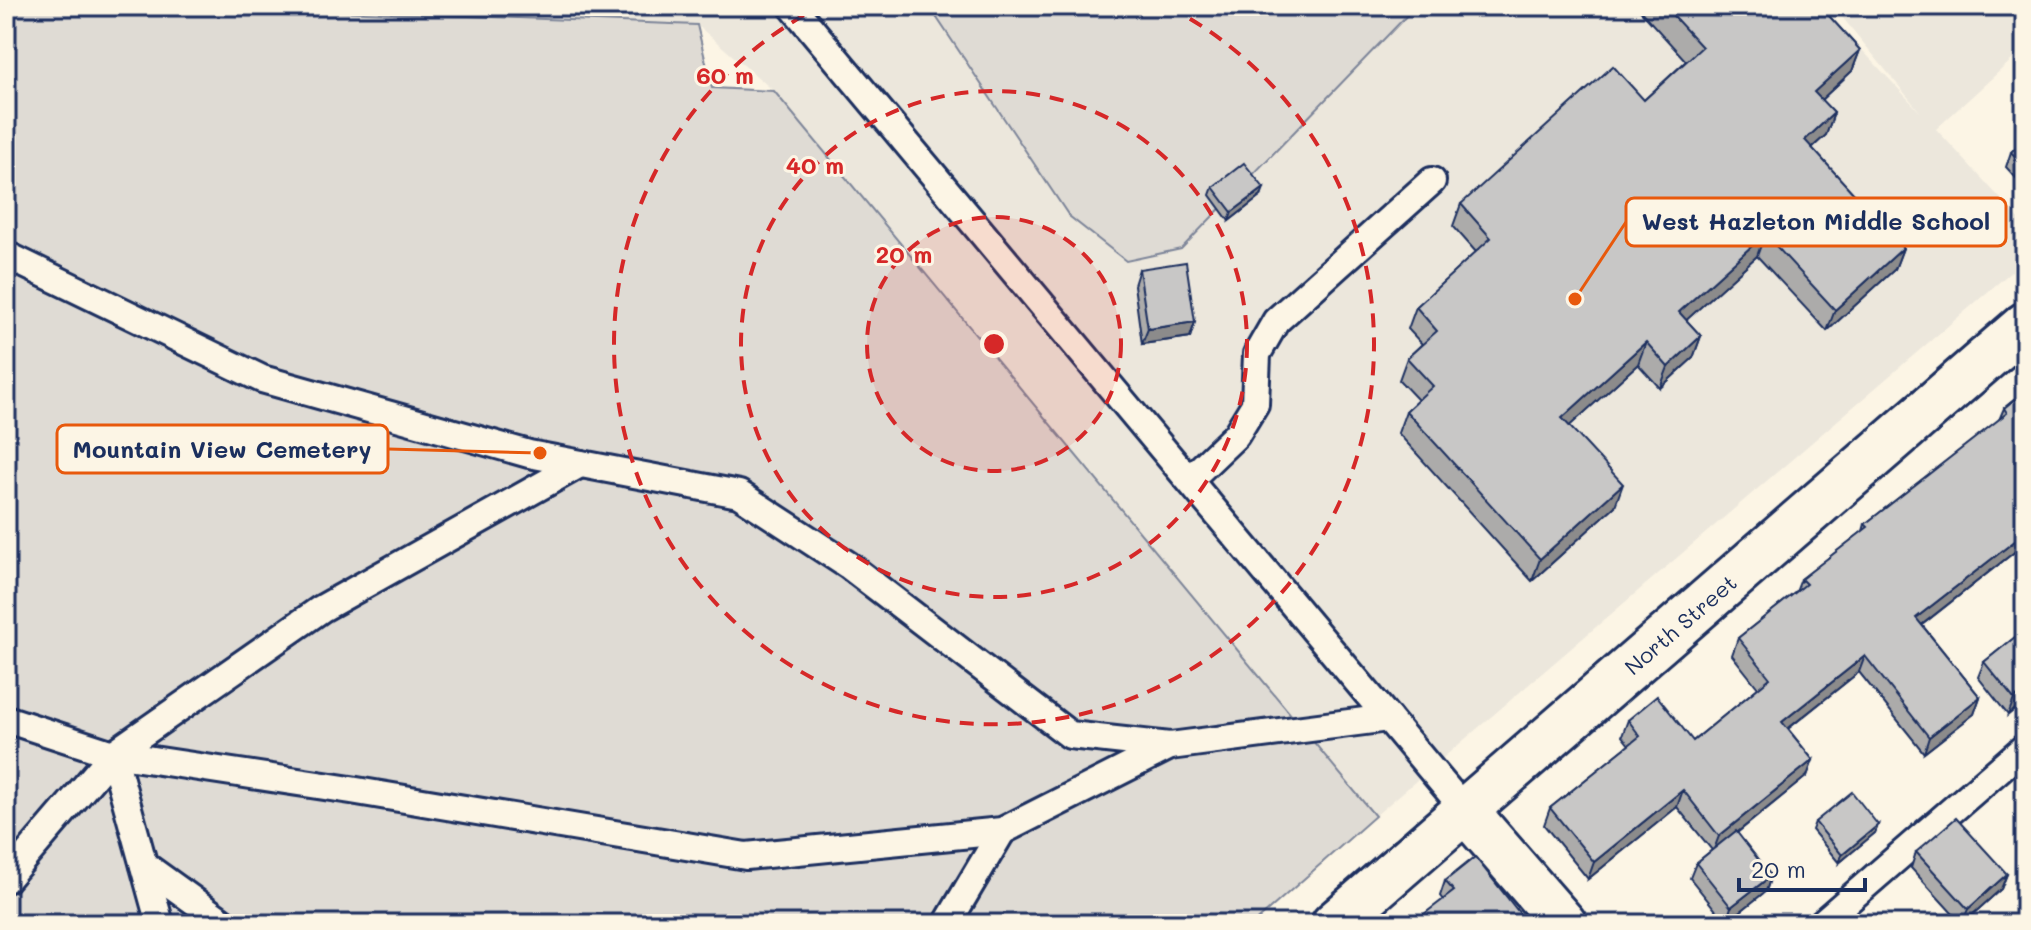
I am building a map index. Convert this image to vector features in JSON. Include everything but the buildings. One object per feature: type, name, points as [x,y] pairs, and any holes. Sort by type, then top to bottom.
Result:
[{"type":"street","name":"North Street","points":[[1334,924],[2025,325]]},
{"type":"street","points":[[1465,810],[1564,924]]},
{"type":"lane","points":[[792,6],[1465,810]]},
{"type":"lane","points":[[1190,479],[1236,435],[1255,404],[1257,354],[1276,321],[1432,181]]},
{"type":"lane","points":[[6,255],[262,379],[529,454],[739,494],[848,565],[1070,735],[1170,746],[1388,718]]},
{"type":"lane","points":[[6,879],[113,754],[321,609],[580,464]]},
{"type":"lane","points":[[6,719],[113,754],[746,856],[1002,831],[1170,746]]},
{"type":"lane","points":[[1821,924],[2025,747]]},
{"type":"lane","points":[[113,754],[160,924]]},
{"type":"lane","points":[[947,924],[1002,831]]},
{"type":"lane","points":[[144,865],[226,924]]},
{"type":"shaded area","points":[[6,6],[215,6],[697,25],[712,88],[774,91],[1375,816],[1253,924],[6,924]]},
{"type":"shaded area","points":[[215,6],[1821,6],[1921,113],[1833,6],[2025,6],[2025,48],[1936,129],[2025,225],[2025,260],[1375,816],[774,91],[697,25]]},
{"type":"shaded area","points":[[929,6],[1416,6],[1181,249],[1126,261],[1069,216]]},
{"type":"place","name":"West Hazleton Middle School","points":[[1575,299]]},
{"type":"place","name":"Mountain View Cemetery","points":[[540,453]]}]
